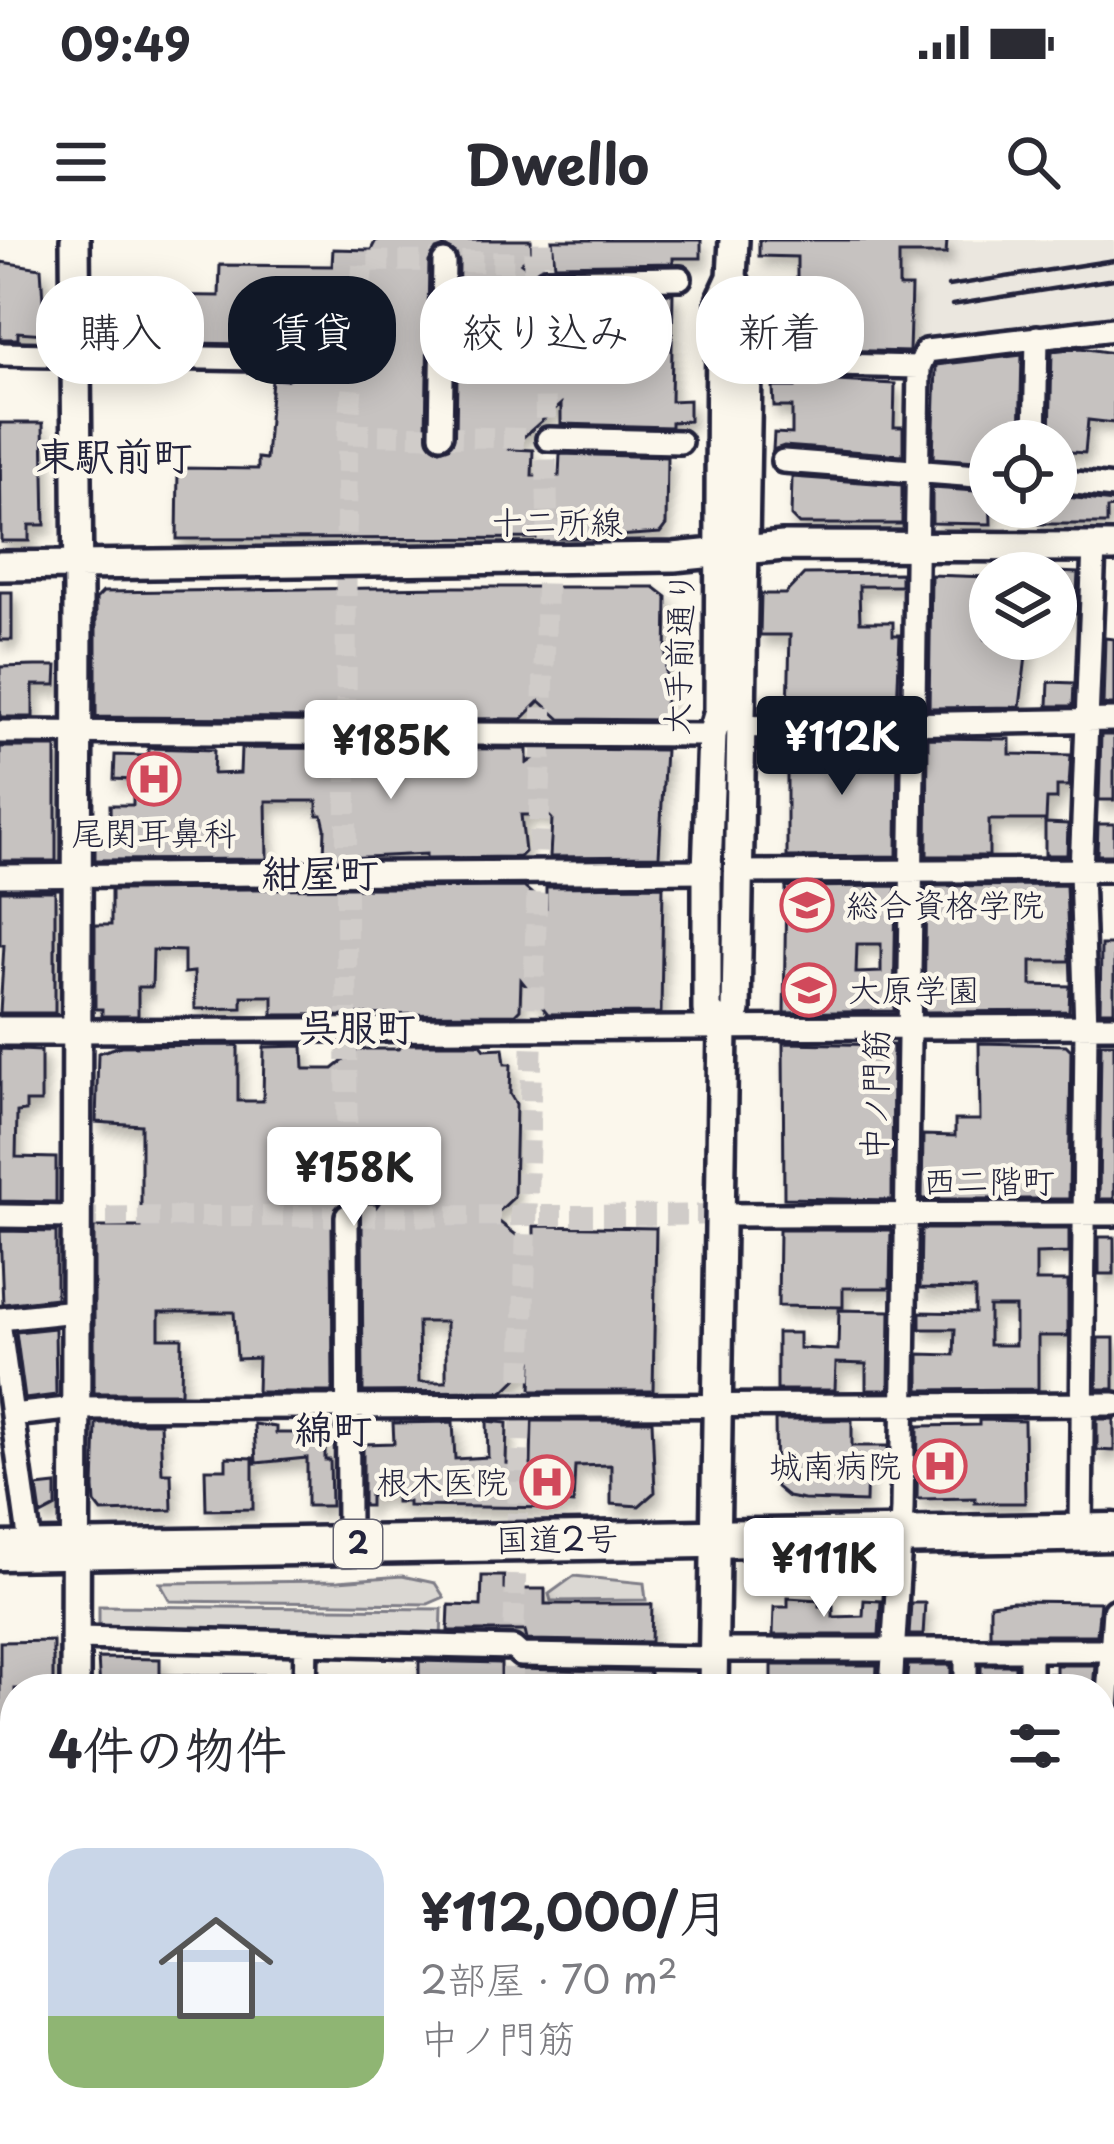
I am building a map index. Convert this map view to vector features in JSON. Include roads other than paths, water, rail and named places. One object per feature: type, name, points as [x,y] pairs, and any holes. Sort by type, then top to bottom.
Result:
[{"type":"highway","name":"国道2号","points":[[15,1551],[1098,1532]]},
{"type":"street","points":[[75,240],[76,276]]},
{"type":"street","name":"大手前通り","points":[[732,276],[734,240]]},
{"type":"street","points":[[441,435],[449,254]]},
{"type":"street","points":[[672,278],[680,278]]},
{"type":"street","points":[[864,360],[923,359],[1037,337],[1114,329]]},
{"type":"street","points":[[1035,420],[1037,337]]},
{"type":"street","points":[[0,354],[36,354]]},
{"type":"street","name":"中ノ門筋","points":[[892,1674],[901,1534],[912,721],[923,359]]},
{"type":"street","points":[[75,1674],[77,384]]},
{"type":"street","name":"大手前通り","points":[[713,1674],[723,1028],[736,1011],[739,872],[740,727],[725,384]]},
{"type":"street","name":"大手前通り","points":[[723,1028],[707,1010],[706,871],[712,735],[719,711],[746,384]]},
{"type":"street","points":[[548,439],[680,442]]},
{"type":"street","points":[[783,461],[969,476]]},
{"type":"street","points":[[1077,484],[1114,487]]},
{"type":"street","points":[[1098,1532],[1080,1405],[1086,1028],[1081,871],[1086,720],[1104,547]]},
{"type":"street","name":"十二所線","points":[[0,566],[1104,547]]},
{"type":"street","points":[[740,727],[1114,720]]},
{"type":"street","points":[[0,732],[712,735]]},
{"type":"street","points":[[739,872],[1114,870]]},
{"type":"street","points":[[0,876],[706,871]]},
{"type":"street","points":[[0,1031],[1114,1027]]},
{"type":"street","name":"西二階町","points":[[720,1215],[1114,1214]]},
{"type":"street","points":[[0,1216],[76,1216]]},
{"type":"street","points":[[347,1216],[348,1544]]},
{"type":"street","points":[[0,1319],[75,1310]]},
{"type":"street","points":[[0,1329],[12,1415],[15,1551]]},
{"type":"street","points":[[12,1415],[76,1408],[1114,1404]]},
{"type":"street","points":[[76,1638],[513,1648],[521,1655],[1111,1650],[1114,1611]]},
{"type":"street","points":[[305,1674],[306,1643]]},
{"type":"street","points":[[966,1651],[966,1674]]},
{"type":"street","points":[[1030,1651],[1030,1674]]},
{"type":"tunnel","points":[[512,1674],[548,540],[542,240]]},
{"type":"tunnel","points":[[347,1216],[346,544],[348,434],[363,261],[544,262]]},
{"type":"tunnel","points":[[348,434],[548,439]]},
{"type":"tunnel","points":[[76,1217],[720,1215]]},
{"type":"railway","points":[[948,286],[1114,260]]},
{"type":"railway","points":[[952,305],[1114,279]]},
{"type":"place","name":"尾関耳鼻科","points":[[154,779]]},
{"type":"place","name":"総合資格学院","points":[[807,905]]},
{"type":"place","name":"大原学園","points":[[809,990]]},
{"type":"place","name":"城南病院","points":[[940,1466]]},
{"type":"place","name":"根木医院","points":[[547,1482]]},
{"type":"district","name":"東駅前町","points":[[114,456]]},
{"type":"district","name":"紺屋町","points":[[320,873]]},
{"type":"district","name":"呉服町","points":[[357,1027]]},
{"type":"district","name":"綿町","points":[[333,1429]]}]
